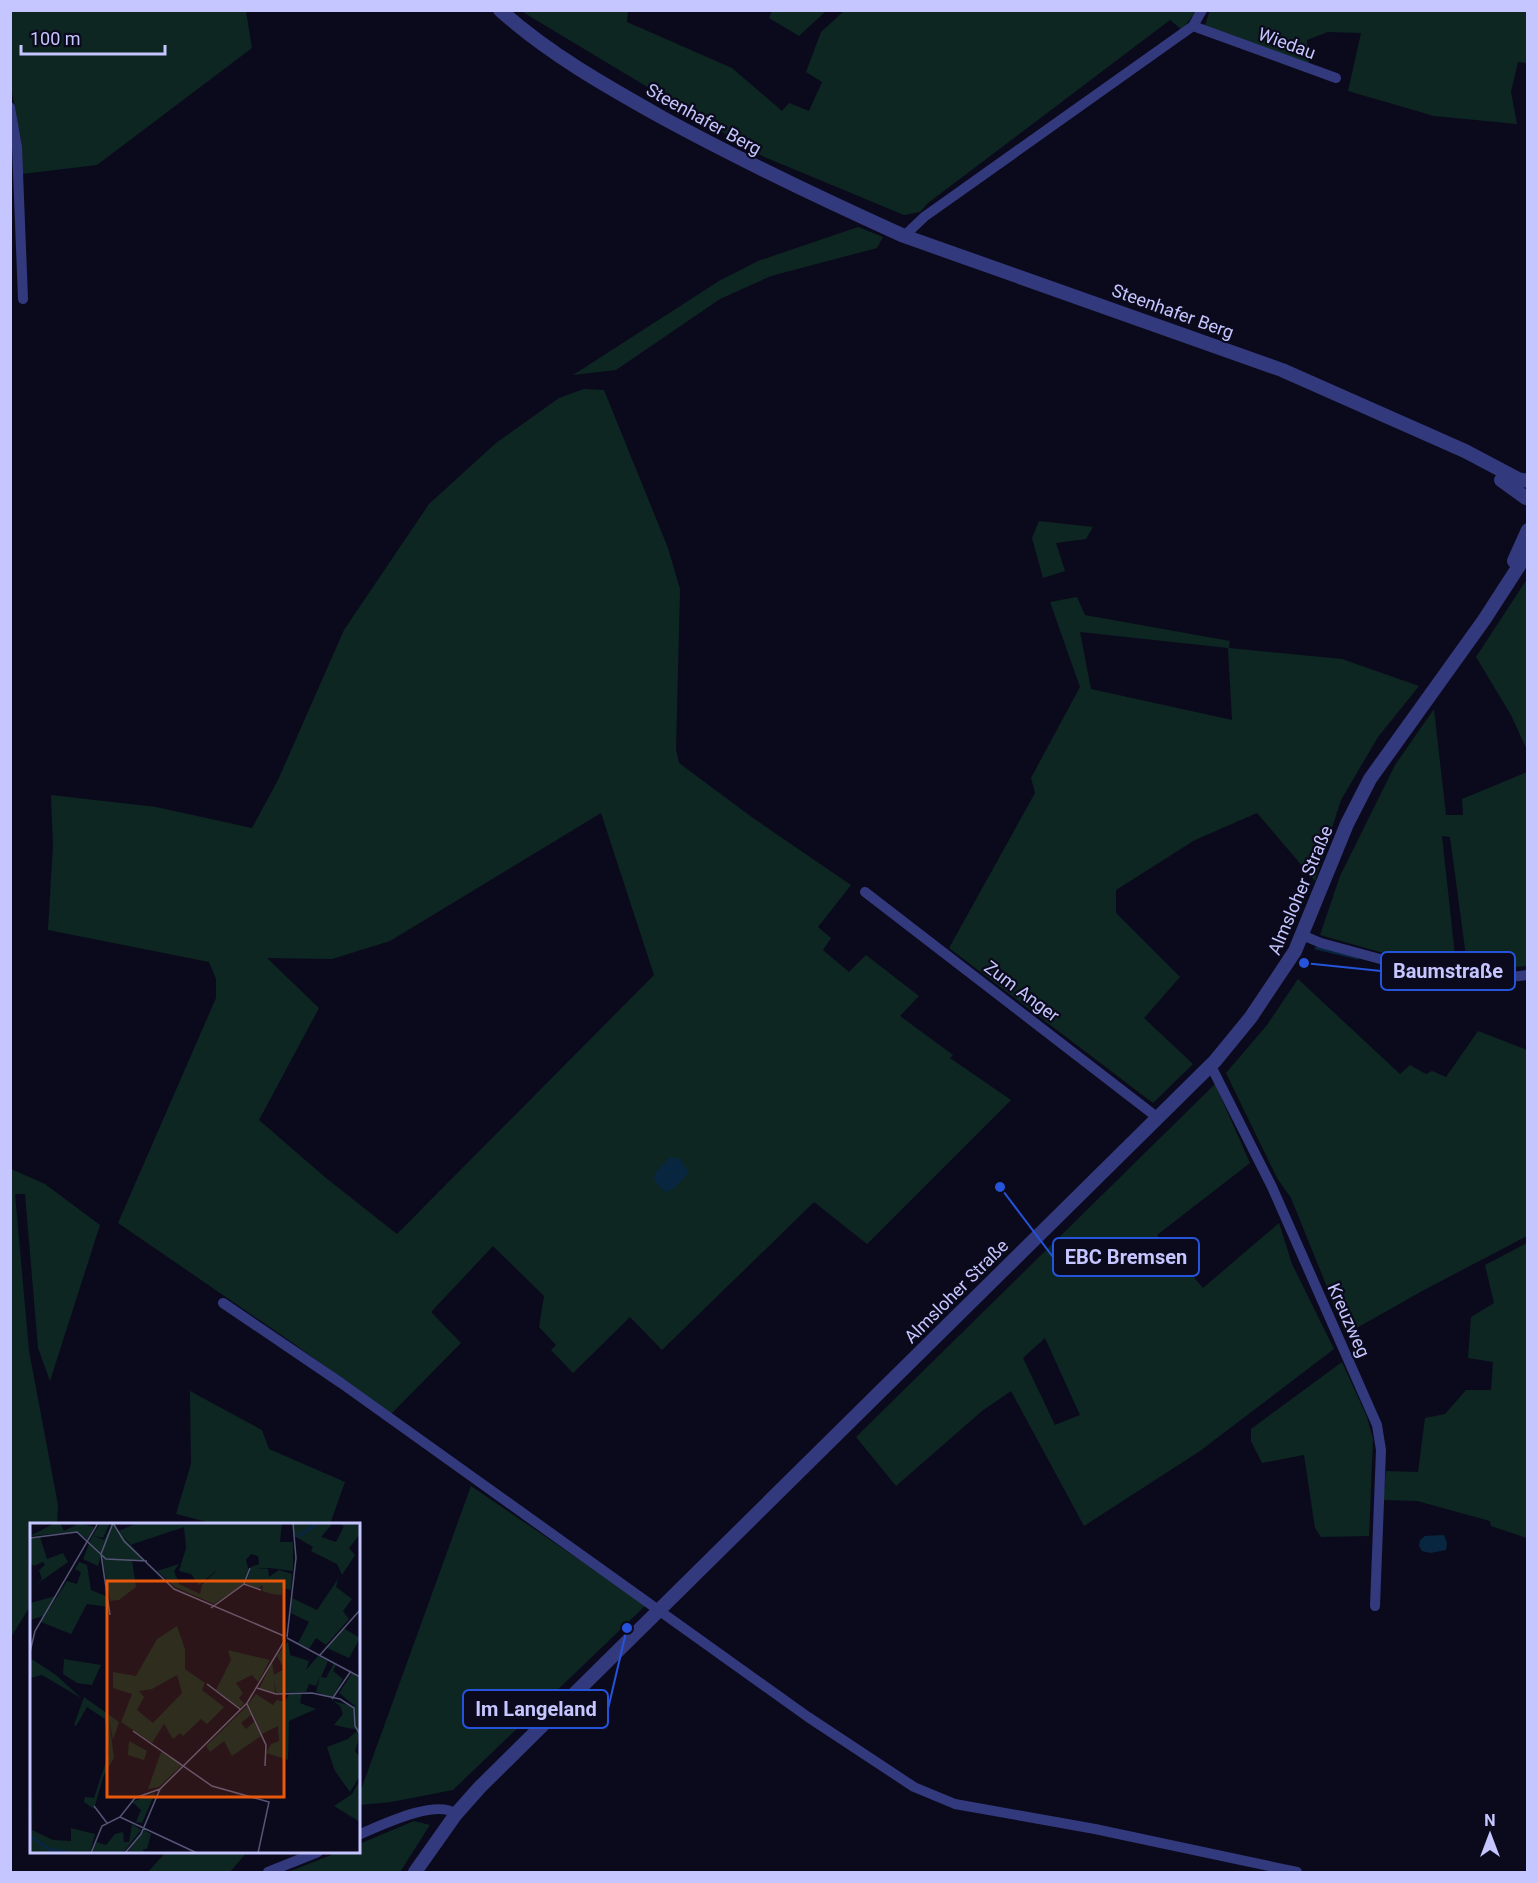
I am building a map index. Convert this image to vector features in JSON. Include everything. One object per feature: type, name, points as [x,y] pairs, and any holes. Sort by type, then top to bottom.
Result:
[{"type":"street","name":"Steenhafer Berg","points":[[500,10],[579,70],[763,172],[904,236],[1282,370],[1351,398],[1465,451],[1518,480],[1527,481]]},
{"type":"street","points":[[904,236],[924,217],[1193,26],[1202,10]]},
{"type":"street","name":"Wiedau","points":[[1193,26],[1336,78]]},
{"type":"street","points":[[10,107],[17,147],[23,299]]},
{"type":"street","name":"Steenhafer Berg","points":[[1425,434],[1515,487],[1527,497]]},
{"type":"street","name":"Almsloher Straße","points":[[1503,588],[1527,530]]},
{"type":"street","name":"Almsloher Straße","points":[[415,1872],[456,1814],[495,1771],[1211,1066],[1283,972],[1302,935],[1347,824],[1370,779],[1484,620],[1527,552]]},
{"type":"street","name":"Zum Anger","points":[[865,892],[1158,1118]]},
{"type":"street","points":[[1302,935],[1321,943],[1465,982],[1527,975]]},
{"type":"street","name":"Kreuzweg","points":[[1211,1066],[1272,1187],[1377,1425],[1381,1450],[1375,1606]]},
{"type":"street","points":[[222,1303],[341,1383],[660,1608],[808,1717],[914,1787],[955,1804],[1095,1828],[1297,1872]]},
{"type":"street","points":[[360,1834],[405,1816],[429,1810],[451,1810],[456,1814]]},
{"type":"street","points":[[268,1872],[313,1853]]},
{"type":"green space","points":[[772,10],[826,11],[799,36],[769,18]]},
{"type":"green space","points":[[1210,10],[1527,11],[1527,63],[1518,62],[1511,92],[1517,124],[1434,116],[1348,91],[1361,33],[1328,32],[1307,40],[1309,65],[1205,25]]},
{"type":"green space","points":[[10,11],[246,11],[252,48],[97,165],[22,174],[21,140],[11,87]]},
{"type":"green space","points":[[521,11],[628,11],[627,22],[732,68],[782,111],[789,103],[809,111],[822,82],[806,72],[821,32],[844,11],[1196,11],[1182,30],[1170,20],[928,203],[920,212],[904,215],[762,156]]},
{"type":"green space","points":[[858,227],[883,237],[877,248],[771,276],[720,299],[616,370],[573,375],[719,281],[758,261]]},
{"type":"green space","points":[[584,389],[604,390],[668,548],[680,589],[676,749],[679,763],[753,818],[851,885],[818,927],[831,938],[823,950],[849,972],[866,955],[919,996],[900,1016],[953,1055],[950,1058],[1011,1100],[867,1244],[814,1202],[662,1350],[630,1317],[573,1373],[551,1350],[556,1345],[539,1327],[544,1296],[493,1246],[431,1312],[461,1343],[391,1414],[290,1341],[118,1223],[216,998],[216,979],[209,962],[48,930],[53,845],[51,795],[156,807],[252,828],[278,780],[344,630],[429,504],[496,443],[559,398]],"holes":[[[601,813],[654,975],[397,1234],[326,1178],[259,1120],[319,1008],[267,958],[332,959],[390,941]]]},
{"type":"green space","points":[[1039,521],[1093,527],[1086,539],[1056,543],[1065,571],[1043,578],[1032,538]]},
{"type":"green space","points":[[1527,579],[1527,750],[1511,715],[1476,657]]},
{"type":"green space","points":[[1077,597],[1085,615],[1230,641],[1229,648],[1342,659],[1419,686],[1378,737],[1341,800],[1315,881],[1257,813],[1195,840],[1116,890],[1116,913],[1180,977],[1144,1018],[1193,1064],[1153,1103],[949,948],[1035,793],[1031,778],[1080,687],[1050,602]],"holes":[[[1080,632],[1228,648],[1232,720],[1091,689]]]},
{"type":"green space","points":[[1434,709],[1446,815],[1463,815],[1462,799],[1527,772],[1527,966],[1468,971],[1450,837],[1442,836],[1457,974],[1320,935],[1340,876],[1395,765]]},
{"type":"green space","points":[[1298,979],[1400,1074],[1410,1065],[1426,1074],[1432,1071],[1446,1077],[1478,1031],[1527,1050],[1527,1236],[1346,1334],[1291,1198],[1277,1178],[1226,1073],[1267,1025]]},
{"type":"green space","points":[[1215,1084],[1250,1163],[1157,1235],[1203,1288],[1279,1223],[1292,1264],[1334,1349],[1200,1451],[1084,1526],[1011,1391],[982,1411],[896,1486],[856,1437]],"holes":[[[1045,1338],[1080,1415],[1055,1425],[1023,1358]]]},
{"type":"green space","points":[[11,1169],[45,1184],[100,1225],[50,1381],[38,1348],[25,1194],[15,1194],[29,1351],[58,1505],[57,1523],[30,1523],[30,1607],[11,1637]]},
{"type":"green space","points":[[1527,1243],[1527,1538],[1491,1526],[1490,1521],[1417,1501],[1383,1500],[1386,1471],[1418,1472],[1425,1418],[1445,1414],[1466,1390],[1491,1390],[1493,1362],[1468,1358],[1471,1317],[1494,1303],[1485,1265]]},
{"type":"green space","points":[[1342,1362],[1367,1417],[1373,1439],[1369,1536],[1321,1537],[1315,1528],[1304,1455],[1262,1463],[1251,1441],[1251,1429]]},
{"type":"green space","points":[[190,1391],[262,1430],[269,1449],[345,1482],[330,1523],[211,1523],[176,1514],[191,1464]]},
{"type":"green space","points":[[471,1486],[646,1605],[453,1790],[391,1802],[360,1805],[360,1792]]},
{"type":"green space","points":[[414,1821],[430,1825],[400,1872],[288,1872],[336,1853],[360,1853],[360,1844]]},
{"type":"green space","points":[[165,1853],[246,1853],[230,1872],[148,1872]]},
{"type":"water","points":[[670,1157],[680,1159],[689,1173],[673,1189],[665,1192],[654,1180],[655,1173]]},
{"type":"water","points":[[1444,1535],[1447,1543],[1446,1550],[1430,1553],[1422,1551],[1419,1546],[1420,1540],[1425,1536]]},
{"type":"waterway","points":[[1316,948],[1358,958]]},
{"type":"waterway","points":[[1400,970],[1432,979]]},
{"type":"place","name":"Baumstraße","points":[[1304,963]]},
{"type":"place","name":"EBC Bremsen","points":[[1000,1187]]},
{"type":"place","name":"Im Langeland","points":[[627,1628]]}]
